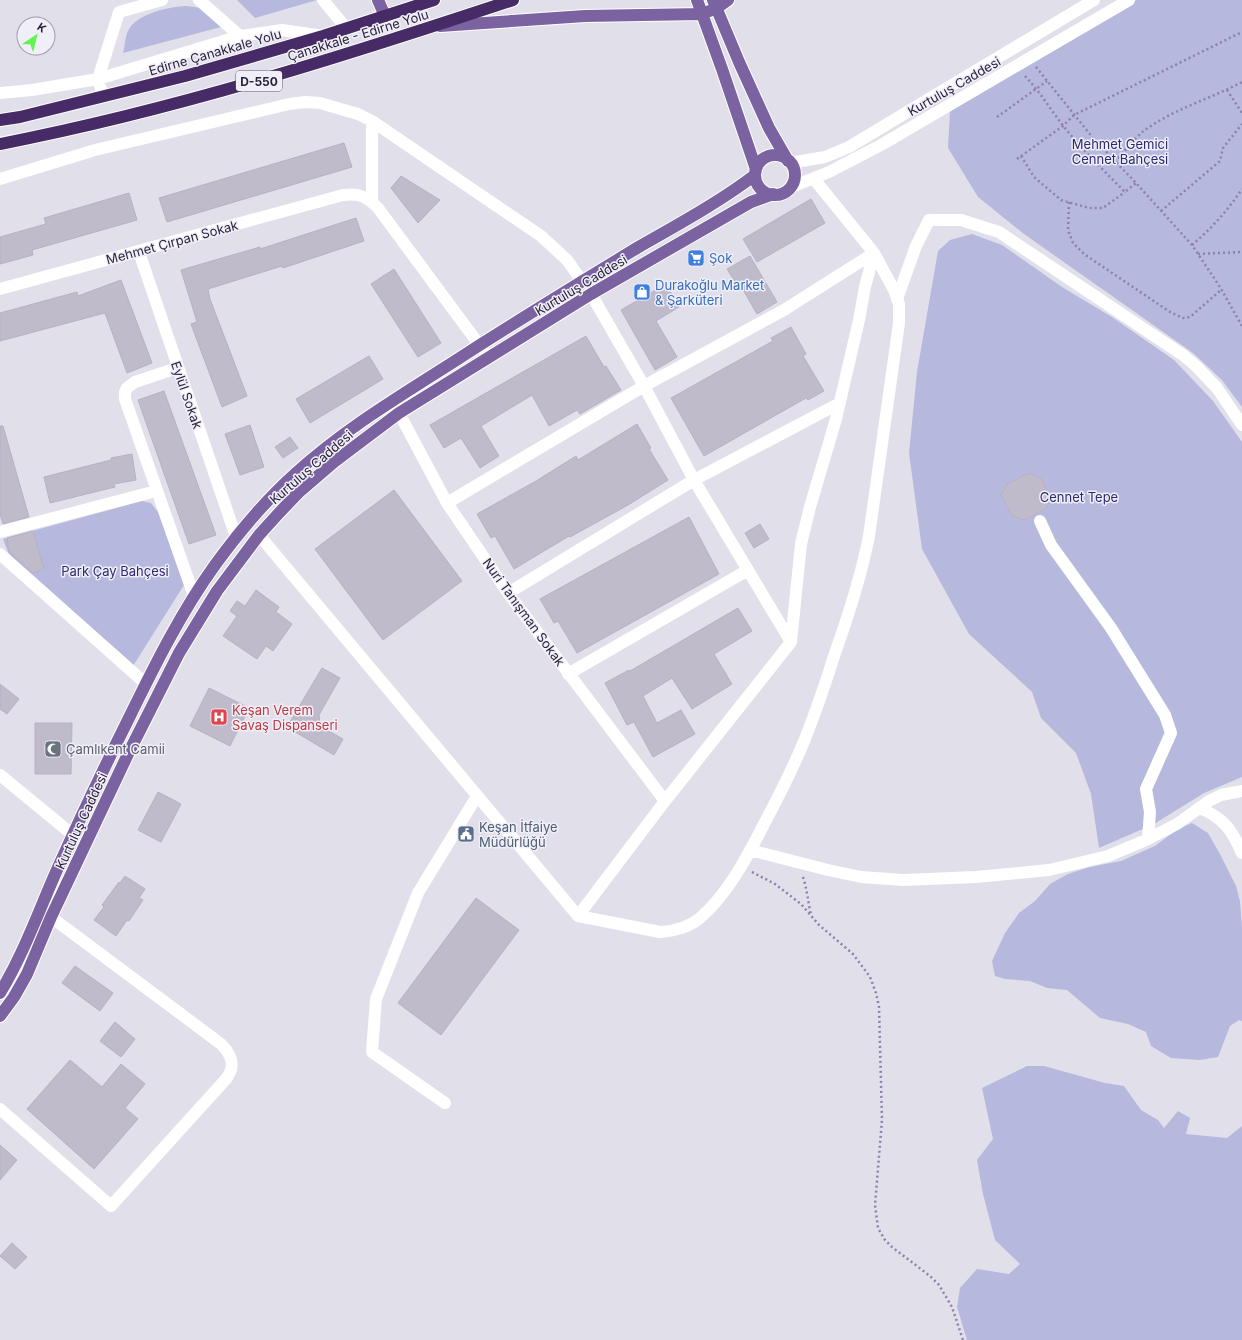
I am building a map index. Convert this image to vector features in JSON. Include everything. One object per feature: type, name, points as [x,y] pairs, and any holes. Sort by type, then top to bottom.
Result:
[{"type":"highway","name":"Edirne Çanakkale Yolu","points":[[0,120],[185,76],[323,36],[434,0]]},
{"type":"highway","name":"Çanakkale - Edirne Yolu","points":[[0,144],[161,107],[271,77],[513,0]]},
{"type":"main road","points":[[378,0],[385,16]]},
{"type":"main road","points":[[697,0],[756,172],[759,186],[767,193],[783,193],[789,188],[794,179],[794,172],[769,128],[715,4]]},
{"type":"main road","points":[[431,27],[585,16],[702,14],[715,4],[728,0]]},
{"type":"main road","points":[[756,172],[759,163],[764,158],[770,156],[776,155],[789,162]]},
{"type":"main road","name":"Kurtuluş Caddesi","points":[[0,993],[28,938],[73,835],[146,683],[194,596],[236,537],[275,493],[318,454],[366,418],[582,281],[722,198],[756,172]]},
{"type":"main road","name":"Kurtuluş Caddesi","points":[[0,1016],[14,997],[27,974],[51,917],[128,754],[180,653],[217,591],[258,535],[298,493],[334,462],[399,413],[591,294],[751,202],[773,194]]},
{"type":"main road","points":[[582,281],[591,294]]},
{"type":"street","points":[[103,96],[98,79],[120,12],[162,0]]},
{"type":"street","points":[[199,0],[240,36]]},
{"type":"street","points":[[324,0],[346,28]]},
{"type":"street","name":"Kurtuluş Caddesi","points":[[789,162],[825,157],[849,147],[1094,0]]},
{"type":"street","name":"Kurtuluş Caddesi","points":[[789,188],[814,179],[881,145],[1129,0]]},
{"type":"street","points":[[0,93],[32,90],[98,79],[240,36],[282,30],[323,36]]},
{"type":"street","points":[[0,179],[95,150],[289,104],[306,102],[320,103],[358,114],[372,121],[541,236],[564,256],[582,281]]},
{"type":"street","points":[[372,121],[372,202],[378,208],[488,358]]},
{"type":"street","points":[[258,535],[578,916],[660,932],[673,931],[687,927],[708,910],[729,884],[750,850],[784,785],[805,739],[819,702],[860,579],[865,558],[900,313],[895,292],[874,253],[814,179]]},
{"type":"street","name":"Mehmet Çırpan Sokak","points":[[0,289],[343,195],[353,194],[364,196],[372,202]]},
{"type":"street","points":[[897,299],[916,246],[928,220],[961,220],[999,232],[1182,355],[1196,366],[1217,388],[1242,425]]},
{"type":"street","name":"Eylül Sokak","points":[[138,252],[236,537]]},
{"type":"street","points":[[447,503],[644,386],[784,310],[874,253]]},
{"type":"street","points":[[578,916],[665,801],[791,642],[801,544],[840,403],[865,287],[874,253]]},
{"type":"street","points":[[591,294],[644,386],[694,480],[791,642]]},
{"type":"street","points":[[177,368],[135,382],[127,388],[125,392],[125,399],[194,596]]},
{"type":"street","points":[[508,593],[694,480],[840,403]]},
{"type":"street","name":"Nuri Tanışman Sokak","points":[[399,413],[447,503],[508,593],[665,801]]},
{"type":"street","points":[[0,532],[156,491]]},
{"type":"street","points":[[1040,521],[1051,545],[1112,628],[1165,716],[1171,733],[1146,789],[1150,812],[1148,839]]},
{"type":"street","points":[[0,554],[146,683]]},
{"type":"street","points":[[568,674],[748,570]]},
{"type":"street","points":[[0,775],[73,835]]},
{"type":"street","points":[[750,850],[861,877],[903,880],[976,877],[1049,870],[1108,856],[1148,839],[1177,824],[1199,808],[1221,795],[1242,791]]},
{"type":"street","points":[[445,1102],[372,1052],[376,999],[418,893],[477,796]]},
{"type":"street","points":[[1199,808],[1212,813],[1226,824],[1233,833],[1242,854]]},
{"type":"street","points":[[0,1109],[111,1206],[226,1079],[232,1068],[230,1054],[220,1044],[51,917]]},
{"type":"path","points":[[1017,159],[1063,126],[1074,115],[1242,32]]},
{"type":"path","points":[[1029,59],[1093,138],[1192,245],[1242,326]]},
{"type":"path","points":[[1016,67],[1037,89],[1063,126],[1081,147],[1125,192]]},
{"type":"path","points":[[997,117],[1047,81]]},
{"type":"path","points":[[1115,162],[1144,131],[1172,114],[1242,82]]},
{"type":"path","points":[[1227,90],[1242,113]]},
{"type":"path","points":[[1162,211],[1220,161],[1224,148],[1242,124]]},
{"type":"path","points":[[1021,156],[1034,177],[1062,200],[1089,208],[1103,208],[1136,183]]},
{"type":"path","points":[[1192,245],[1206,233],[1235,200],[1242,189]]},
{"type":"path","points":[[1069,202],[1068,230],[1073,243],[1084,254],[1170,312],[1183,318],[1190,317],[1221,290]]},
{"type":"path","points":[[1198,254],[1242,252]]},
{"type":"path","points":[[792,861],[807,887],[807,901],[812,915]]},
{"type":"path","points":[[740,866],[774,884],[801,904],[819,925],[853,954],[870,977],[879,1007],[882,1120],[875,1205],[878,1228],[885,1240],[892,1247],[930,1276],[939,1285],[952,1308],[963,1340]]},
{"type":"green space","points":[[237,0],[317,0],[255,18]]},
{"type":"green space","name":"Mehmet Gemici Cennet Bahçesi","points":[[1136,0],[1242,0],[1242,407],[1222,380],[1193,353],[1024,234],[978,197],[948,148],[950,111]]},
{"type":"green space","points":[[186,6],[202,8],[221,27],[123,53],[128,31],[134,23],[147,15],[163,9]]},
{"type":"green space","name":"Cennet Tepe","points":[[972,234],[1002,245],[1062,287],[1112,317],[1174,360],[1213,401],[1242,442],[1242,777],[1204,793],[1154,824],[1099,848],[1091,794],[1076,753],[1041,718],[1032,692],[969,634],[922,549],[909,453],[917,372],[938,251],[950,240]]},
{"type":"green space","name":"Park Çay Bahçesi","points":[[142,501],[151,503],[158,512],[184,585],[133,666],[11,560],[3,539]]},
{"type":"green space","points":[[1192,823],[1208,833],[1236,886],[1240,901],[1242,927],[1242,1021],[1239,1020],[1230,1026],[1218,1057],[1200,1060],[1171,1058],[1151,1046],[1146,1032],[1128,1024],[1100,1018],[1067,990],[1047,988],[1030,981],[1005,979],[995,976],[992,961],[1005,933],[1019,913],[1035,901],[1050,884],[1068,874],[1090,867],[1121,861],[1155,846],[1178,829]]},
{"type":"green space","points":[[1027,1066],[1044,1066],[1105,1083],[1124,1086],[1141,1110],[1158,1120],[1164,1128],[1178,1111],[1190,1118],[1186,1134],[1227,1138],[1242,1126],[1242,1340],[967,1340],[957,1307],[960,1288],[977,1269],[1009,1274],[1020,1264],[995,1240],[983,1194],[977,1160],[993,1139],[982,1088]]},
{"type":"building","points":[[344,143],[352,167],[167,222],[159,198]]},
{"type":"building","points":[[401,176],[440,200],[418,223],[391,188]]},
{"type":"building","points":[[129,193],[137,220],[32,250],[33,255],[0,264],[0,237],[46,224],[44,218]]},
{"type":"building","points":[[811,199],[825,223],[757,262],[743,239]]},
{"type":"building","points":[[356,218],[364,241],[283,268],[282,266],[208,289],[210,299],[247,396],[222,407],[191,324],[197,322],[181,270],[260,247],[260,249]]},
{"type":"building","points":[[750,256],[777,302],[757,314],[738,281],[735,282],[727,269]]},
{"type":"building","points":[[394,269],[441,343],[418,357],[371,284]]},
{"type":"building","points":[[121,280],[152,363],[127,373],[105,313],[0,341],[0,313],[77,292],[78,296]]},
{"type":"building","points":[[666,284],[679,307],[656,321],[677,357],[655,370],[621,310]]},
{"type":"building","points":[[791,327],[806,354],[803,356],[824,391],[808,400],[806,398],[704,456],[671,398],[773,341],[771,338]]},
{"type":"building","points":[[586,336],[604,367],[606,366],[621,390],[580,414],[577,410],[549,426],[532,395],[481,426],[499,456],[480,468],[461,438],[444,448],[430,425]]},
{"type":"building","points":[[369,356],[383,379],[310,423],[296,399]]},
{"type":"building","points":[[164,391],[216,535],[189,544],[138,400]]},
{"type":"building","points":[[637,424],[651,448],[649,449],[668,480],[628,505],[570,537],[569,536],[514,569],[495,536],[491,538],[477,514],[536,481],[576,456],[578,460]]},
{"type":"building","points":[[250,425],[264,467],[240,475],[225,434]]},
{"type":"building","points":[[0,426],[3,426],[29,517],[3,524],[0,514]]},
{"type":"building","points":[[290,437],[298,448],[283,458],[275,447]]},
{"type":"building","points":[[132,454],[136,480],[114,484],[115,487],[50,503],[44,477],[111,460],[111,458]]},
{"type":"building","points":[[1029,473],[1041,478],[1050,496],[1047,508],[1025,520],[1012,516],[1001,495],[1007,484]]},
{"type":"building","points":[[394,490],[462,581],[383,640],[315,549]]},
{"type":"building","points":[[689,517],[719,574],[577,653],[558,621],[554,623],[540,599]]},
{"type":"building","points":[[760,524],[769,539],[754,548],[745,533]]},
{"type":"building","points":[[33,531],[44,569],[33,573],[10,553],[7,538]]},
{"type":"building","points":[[256,590],[279,607],[276,612],[292,624],[273,651],[266,646],[257,659],[223,636],[237,616],[230,611],[237,601],[245,606]]},
{"type":"building","points":[[738,608],[752,631],[714,654],[732,684],[692,709],[672,678],[643,696],[657,723],[681,710],[695,734],[653,757],[634,722],[627,725],[605,683],[629,670],[630,671]]},
{"type":"building","points":[[322,668],[340,678],[319,715],[320,726],[343,739],[334,755],[287,727]]},
{"type":"building","points":[[0,684],[19,699],[7,714],[0,709]]},
{"type":"building","name":"Keşan Verem Savaş Dispanseri","points":[[209,688],[249,708],[230,746],[190,726]]},
{"type":"building","name":"Çamlıkent Camii","points":[[35,723],[72,723],[71,774],[35,774]]},
{"type":"building","points":[[158,792],[181,804],[161,842],[138,830]]},
{"type":"building","points":[[125,876],[145,889],[139,898],[143,900],[129,921],[127,920],[116,936],[94,920],[104,907],[102,905]]},
{"type":"building","points":[[476,898],[519,930],[441,1035],[398,1003]]},
{"type":"building","points":[[75,966],[113,993],[100,1011],[62,983]]},
{"type":"building","points":[[115,1022],[135,1039],[121,1057],[100,1041]]},
{"type":"building","points":[[70,1060],[102,1087],[121,1064],[145,1084],[125,1108],[138,1119],[94,1169],[27,1109]]},
{"type":"building","points":[[0,1145],[17,1160],[0,1180]]},
{"type":"building","points":[[12,1243],[27,1257],[15,1269],[0,1256]]},
{"type":"place","name":"Şok","points":[[696,258]]},
{"type":"place","name":"Durakoğlu Market & Şarküteri","points":[[642,292]]},
{"type":"place","name":"Keşan Verem Savaş Dispanseri","points":[[219,717]]},
{"type":"place","name":"Çamlıkent Camii","points":[[53,749]]},
{"type":"place","name":"Keşan İtfaiye Müdürlüğü","points":[[466,834]]}]
